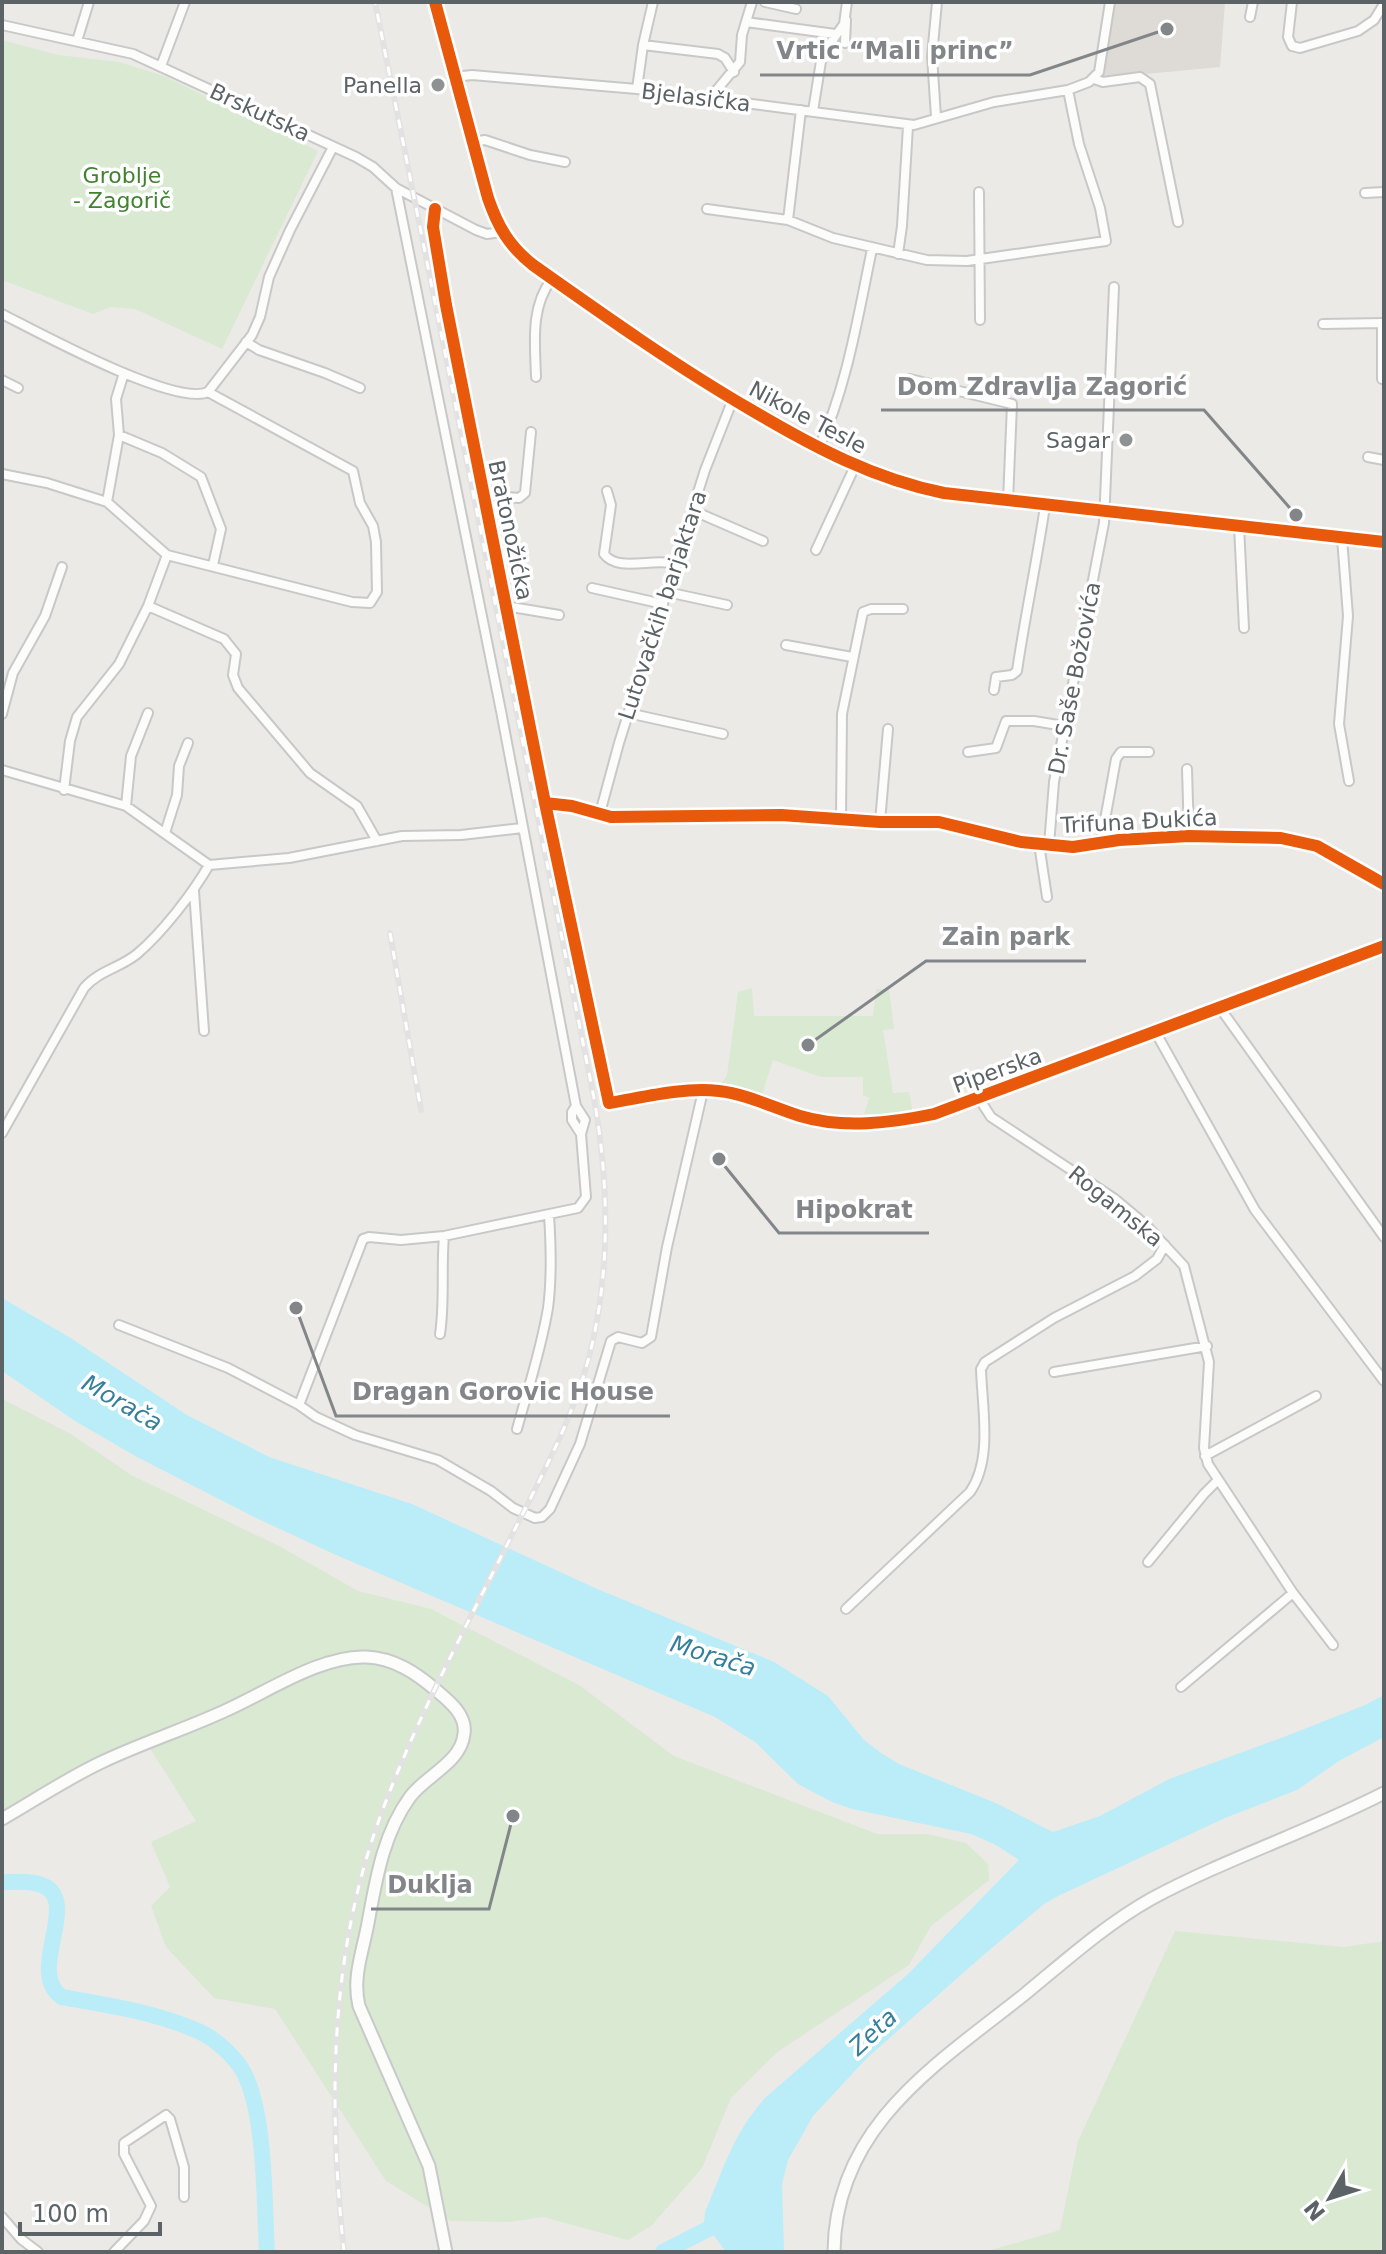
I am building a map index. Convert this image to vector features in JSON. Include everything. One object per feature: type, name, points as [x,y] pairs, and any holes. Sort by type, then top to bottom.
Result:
[{"type":"street","points":[[77,41],[89,2]]},
{"type":"street","points":[[161,66],[185,2]]},
{"type":"street","name":"Nikole Tesle","points":[[435,2],[488,198],[501,232],[516,252],[733,399],[818,450],[920,488],[1105,513],[1384,542]]},
{"type":"street","points":[[637,89],[653,2]]},
{"type":"street","points":[[710,98],[740,62],[742,35],[752,2]]},
{"type":"street","points":[[765,2],[796,9]]},
{"type":"street","points":[[845,43],[847,2]]},
{"type":"street","points":[[936,117],[932,56],[937,2]]},
{"type":"street","points":[[1110,2],[1100,65],[1094,79],[1103,82],[1140,77],[1150,84],[1178,222]]},
{"type":"street","points":[[1250,17],[1253,2]]},
{"type":"street","points":[[1292,2],[1288,37],[1295,48],[1358,31],[1374,20],[1384,4]]},
{"type":"street","points":[[813,111],[822,55],[847,16]]},
{"type":"street","points":[[746,22],[835,34]]},
{"type":"street","name":"Brskutska","points":[[2,25],[133,54],[366,162],[396,188],[482,233],[501,232]]},
{"type":"street","points":[[643,45],[718,54],[734,72]]},
{"type":"street","name":"Bjelasička","points":[[454,77],[472,75],[637,89],[908,126],[994,102],[1068,90],[1094,79]]},
{"type":"street","points":[[707,209],[788,220],[833,238],[927,260],[979,260],[1106,241],[1100,208],[1079,144],[1068,90]]},
{"type":"street","points":[[788,220],[801,110]]},
{"type":"street","points":[[898,254],[908,126]]},
{"type":"street","points":[[472,142],[485,140],[530,155],[565,162]]},
{"type":"street","points":[[208,392],[257,324],[269,277],[333,147]]},
{"type":"street","points":[[299,1405],[363,1239],[401,1240],[444,1236],[549,1215],[578,1208],[585,1202],[587,1185],[581,1134],[572,1120],[576,1106],[396,188]]},
{"type":"street","points":[[979,192],[980,320]]},
{"type":"street","points":[[1365,193],[1384,192]]},
{"type":"street","name":"Bratonožićka","points":[[435,209],[433,227],[545,803]]},
{"type":"street","points":[[818,450],[830,423],[844,374],[872,249]]},
{"type":"street","points":[[536,377],[535,319],[543,291],[552,279]]},
{"type":"street","name":"Dr. Saše Božovića","points":[[1047,897],[1044,844],[1105,513],[1114,287]]},
{"type":"street","points":[[2,314],[124,373],[193,395],[208,392],[353,471],[360,503],[373,526],[377,592],[373,601],[366,604],[167,555],[107,502],[47,483],[2,474]]},
{"type":"street","points":[[1323,324],[1383,323],[1382,379]]},
{"type":"street","points":[[246,342],[259,350],[360,388]]},
{"type":"street","points":[[107,502],[119,435],[116,399],[124,373]]},
{"type":"street","points":[[910,379],[1012,404],[1008,501]]},
{"type":"street","points":[[2,380],[18,388]]},
{"type":"street","name":"Lutovačkih barjaktara","points":[[600,813],[628,713],[705,470],[733,399]]},
{"type":"street","points":[[483,495],[519,498],[525,493],[531,432]]},
{"type":"street","points":[[119,435],[162,453],[197,473],[204,481],[221,529],[213,565]]},
{"type":"street","points":[[1368,457],[1384,460]]},
{"type":"street","points":[[816,550],[855,466]]},
{"type":"street","points":[[607,491],[611,505],[604,554],[609,560],[618,564],[649,561],[677,564]]},
{"type":"street","points":[[994,690],[996,677],[1012,675],[1017,671],[1045,506]]},
{"type":"street","points":[[694,511],[763,541]]},
{"type":"street","points":[[1239,526],[1244,628]]},
{"type":"street","points":[[1342,538],[1348,616],[1339,724],[1349,781]]},
{"type":"street","points":[[64,790],[70,741],[77,717],[119,664],[148,606],[167,555]]},
{"type":"street","points":[[2,714],[13,673],[45,616],[62,567]]},
{"type":"street","points":[[592,588],[663,604]]},
{"type":"street","points":[[667,592],[727,605]]},
{"type":"street","points":[[148,606],[224,639],[236,654],[233,675],[238,688],[310,773],[357,806],[377,841]]},
{"type":"street","points":[[506,606],[559,615]]},
{"type":"street","points":[[841,818],[842,714],[863,612],[903,609]]},
{"type":"street","points":[[786,645],[852,657]]},
{"type":"street","points":[[126,806],[131,756],[148,713]]},
{"type":"street","points":[[628,713],[723,734]]},
{"type":"street","points":[[968,752],[995,749],[1006,721],[1034,721],[1064,726]]},
{"type":"street","points":[[880,822],[888,729]]},
{"type":"street","points":[[165,833],[177,795],[179,766],[188,743]]},
{"type":"street","points":[[1101,842],[1116,759],[1121,752],[1149,752]]},
{"type":"street","points":[[1187,769],[1189,836]]},
{"type":"street","points":[[2,770],[126,806],[209,865],[289,858],[402,836],[461,835],[522,828]]},
{"type":"street","points":[[545,803],[600,813]]},
{"type":"street","name":"Piperska","points":[[545,803],[606,1104],[690,1090],[721,1091],[814,1119],[844,1123],[920,1117],[1156,1033],[1384,946]]},
{"type":"street","name":"Trifuna Đukića","points":[[600,813],[611,817],[781,815],[880,822],[939,822],[1021,842],[1073,847],[1189,836],[1281,838],[1305,841],[1384,884]]},
{"type":"street","points":[[2,1133],[84,988],[93,977],[136,954],[194,891],[209,865]]},
{"type":"street","points":[[194,891],[204,1031]]},
{"type":"street","points":[[1220,1008],[1384,1237]]},
{"type":"street","points":[[1156,1033],[1255,1210],[1384,1381]]},
{"type":"street","points":[[119,1325],[228,1368],[355,1435],[438,1460],[491,1491],[513,1508],[535,1518],[542,1517],[550,1509],[580,1444],[611,1341],[618,1337],[642,1343],[651,1337],[667,1247],[703,1091]]},
{"type":"street","name":"Rogamska","points":[[978,1097],[988,1115],[1115,1199],[1165,1245],[1187,1271],[1209,1362],[1205,1456],[1217,1481],[1293,1593],[1333,1645]]},
{"type":"street","points":[[517,1429],[542,1341],[548,1304],[549,1215]]},
{"type":"street","points":[[440,1334],[444,1310],[444,1236]]},
{"type":"street","points":[[846,1609],[957,1505],[976,1483],[983,1451],[981,1369],[985,1362],[1054,1318],[1150,1266],[1165,1245]]},
{"type":"street","points":[[1054,1372],[1207,1346]]},
{"type":"street","points":[[1205,1456],[1316,1396]]},
{"type":"street","points":[[1148,1562],[1217,1481]]},
{"type":"street","points":[[1181,1687],[1293,1593]]},
{"type":"street","points":[[2,1819],[101,1762],[345,1658],[368,1657],[399,1664],[455,1707],[463,1722],[462,1744],[452,1759],[417,1788],[402,1808],[377,1867],[355,1983],[359,2006],[429,2166],[446,2252]]},
{"type":"street","points":[[834,2252],[838,2207],[855,2160],[877,2123],[916,2081],[1133,1910],[1384,1793]]},
{"type":"street","points":[[114,2252],[144,2221],[151,2206],[124,2154],[124,2143],[166,2115],[170,2119],[184,2167],[184,2197]]},
{"type":"street","points":[[2,2217],[21,2239],[38,2252]]},
{"type":"shaded area","points":[[1115,2],[1225,2],[1220,67],[1103,78]]},
{"type":"green space","name":"Groblje - Zagorič","points":[[2,40],[58,55],[119,62],[164,76],[318,151],[222,349],[135,309],[110,307],[93,314],[2,280]]},
{"type":"green space","points":[[752,988],[754,1016],[873,1016],[876,989],[889,989],[894,1029],[883,1030],[893,1093],[909,1092],[913,1114],[864,1114],[869,1098],[863,1095],[863,1077],[821,1077],[773,1060],[762,1095],[722,1083],[727,1075],[738,992]]},
{"type":"green space","points":[[2,1399],[71,1434],[131,1475],[281,1547],[358,1591],[431,1609],[579,1685],[674,1756],[877,1834],[927,1834],[966,1843],[988,1864],[989,1880],[931,1926],[909,1965],[776,2053],[731,2098],[702,2168],[651,2226],[628,2240],[543,2217],[510,2222],[451,2221],[386,2181],[275,2009],[214,1998],[166,1947],[151,1906],[170,1887],[151,1842],[196,1821],[144,1739],[51,1783],[2,1812]]},
{"type":"green space","points":[[1175,1931],[1344,1947],[1384,1941],[1384,2252],[985,2252],[1060,2230],[1078,2141]]},
{"type":"water","points":[[2,1298],[69,1337],[187,1415],[269,1457],[412,1504],[595,1588],[774,1662],[828,1696],[864,1740],[899,1764],[998,1804],[1053,1832],[1100,1816],[1169,1779],[1281,1738],[1384,1695],[1384,1737],[1339,1761],[1297,1790],[1225,1818],[1044,1904],[867,2058],[813,2116],[788,2160],[782,2184],[784,2252],[726,2252],[704,2222],[705,2212],[730,2152],[755,2110],[766,2097],[908,1974],[1019,1860],[971,1834],[832,1802],[798,1784],[755,1742],[715,1717],[336,1555],[137,1457],[75,1421],[2,1371]]},
{"type":"waterway","points":[[2,1882],[34,1883],[49,1889],[56,1901],[57,1916],[49,1969],[52,1985],[62,1997],[131,2010],[182,2024],[211,2038],[239,2065],[251,2089],[260,2134],[267,2252]]},
{"type":"waterway","points":[[663,2252],[726,2220]]},
{"type":"railway","points":[[344,2252],[336,2140],[337,2028],[352,1917],[365,1863],[412,1738],[575,1402],[596,1325],[605,1228],[603,1162],[594,1098],[375,2]]},
{"type":"railway","points":[[390,933],[421,1110]]},
{"type":"cycle path","points":[[435,2],[488,198],[500,227],[511,243],[533,265],[614,322],[776,424],[869,470],[944,493],[1384,542]]},
{"type":"cycle path","points":[[435,209],[433,227],[446,305],[545,803],[572,806],[611,817],[781,815],[880,822],[939,822],[1021,842],[1073,847],[1119,840],[1189,836],[1281,838],[1317,846],[1384,884]]},
{"type":"cycle path","points":[[545,803],[609,1103],[664,1093],[705,1090],[739,1095],[800,1116],[833,1122],[884,1122],[934,1114],[1384,946]]},
{"type":"place","name":"Vrtic “Mali princ”","points":[[1167,29]]},
{"type":"place","name":"Panella","points":[[438,85]]},
{"type":"place","name":"Sagar","points":[[1126,440]]},
{"type":"place","name":"Dom Zdravlja Zagorić","points":[[1296,515]]},
{"type":"place","name":"Zain park","points":[[808,1045]]},
{"type":"place","name":"Hipokrat","points":[[719,1159]]},
{"type":"place","name":"Dragan Gorovic House","points":[[296,1308]]},
{"type":"place","name":"Duklja","points":[[513,1816]]},
{"type":"water label","name":"Morača","points":[[122,1403]]},
{"type":"water label","name":"Morača","points":[[713,1656]]},
{"type":"water label","name":"Zeta","points":[[873,2032]]}]
